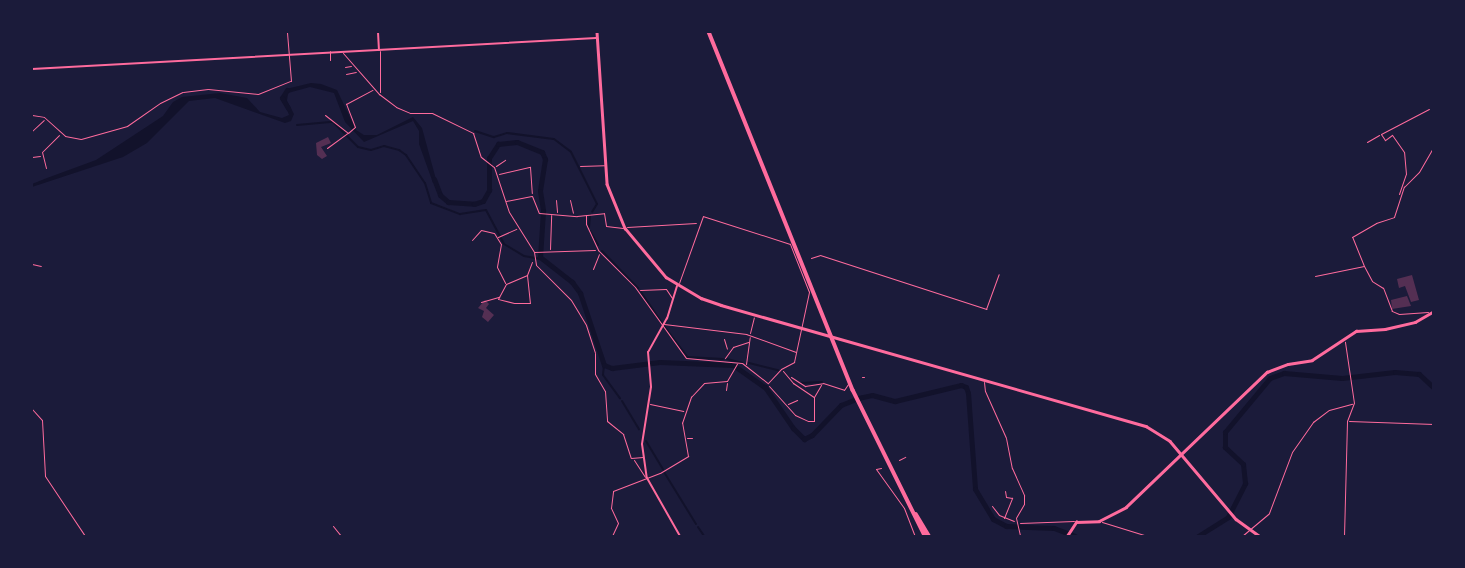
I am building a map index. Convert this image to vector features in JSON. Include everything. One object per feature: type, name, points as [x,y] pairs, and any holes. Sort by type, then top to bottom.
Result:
[{"type":"highway","points":[[709,32],[853,390],[927,537]]},
{"type":"main road","points":[[597,32],[604,165],[610,193],[625,228],[652,262],[678,285],[701,298],[755,315],[1146,426],[1162,434],[1232,515],[1259,537]]},
{"type":"main road","points":[[1067,537],[1076,522],[1098,521],[1126,506],[1267,372],[1283,365],[1309,361],[1360,330],[1385,329],[1415,322],[1432,312]]},
{"type":"street","points":[[32,115],[46,119],[59,133],[82,139],[112,132],[174,96],[195,90],[258,94],[291,81],[287,32]]},
{"type":"street","points":[[378,32],[379,94]]},
{"type":"street","points":[[32,69],[597,38]]},
{"type":"street","points":[[330,51],[330,60]]},
{"type":"street","points":[[341,52],[379,94],[404,111],[432,113],[473,133],[485,160],[493,166],[505,201],[534,253],[534,260],[527,275],[530,303],[506,302],[499,297]]},
{"type":"street","points":[[345,67],[354,66]]},
{"type":"street","points":[[345,74],[358,71]]},
{"type":"street","points":[[327,148],[354,128],[346,104],[374,89]]},
{"type":"street","points":[[1367,142],[1429,109]]},
{"type":"street","points":[[325,115],[348,133]]},
{"type":"street","points":[[32,131],[46,119]]},
{"type":"street","points":[[32,157],[41,156],[59,133]]},
{"type":"street","points":[[1381,134],[1385,140],[1392,135],[1404,152],[1406,174],[1398,192],[1401,196]]},
{"type":"street","points":[[1432,312],[1393,312],[1381,285],[1372,281],[1352,237],[1376,223],[1394,217],[1401,196],[1433,146]]},
{"type":"street","points":[[41,156],[46,168]]},
{"type":"street","points":[[493,166],[505,160]]},
{"type":"street","points":[[580,166],[604,165]]},
{"type":"street","points":[[496,175],[530,167],[532,196],[539,213],[545,215],[604,213],[606,226],[625,228],[699,223]]},
{"type":"street","points":[[505,201],[532,196]]},
{"type":"street","points":[[556,200],[557,214]]},
{"type":"street","points":[[570,200],[573,215]]},
{"type":"street","points":[[550,251],[551,215]]},
{"type":"street","points":[[586,215],[599,251],[637,290],[687,358],[725,360],[746,365],[768,383],[795,415],[814,421],[814,397],[822,383]]},
{"type":"street","points":[[647,478],[643,457],[650,369],[647,356],[650,344],[663,325],[703,216],[790,244],[798,263],[809,292],[798,352],[794,362],[768,383]]},
{"type":"street","points":[[496,238],[519,228]]},
{"type":"street","points":[[472,240],[481,230],[490,230],[501,244],[497,267],[506,284]]},
{"type":"street","points":[[534,253],[599,251]]},
{"type":"street","points":[[593,269],[599,251]]},
{"type":"street","points":[[811,258],[820,255],[986,309],[999,274]]},
{"type":"street","points":[[534,260],[547,279],[571,300],[586,325],[595,353],[595,374],[605,391],[605,416],[623,434],[633,458],[680,537]]},
{"type":"street","points":[[32,264],[41,266]]},
{"type":"street","points":[[1315,276],[1364,266]]},
{"type":"street","points":[[481,302],[499,297],[506,284],[527,275]]},
{"type":"street","points":[[637,290],[666,289],[673,299]]},
{"type":"street","points":[[746,365],[755,315]]},
{"type":"street","points":[[663,325],[750,335],[798,352]]},
{"type":"street","points":[[724,339],[728,351],[725,360]]},
{"type":"street","points":[[1344,537],[1347,421],[1354,403],[1345,340]]},
{"type":"street","points":[[728,351],[749,342]]},
{"type":"street","points":[[726,390],[727,381],[738,363]]},
{"type":"street","points":[[782,369],[805,386],[822,383],[844,390],[849,383]]},
{"type":"street","points":[[791,377],[793,383],[814,397]]},
{"type":"street","points":[[984,380],[985,391],[1006,438],[1012,468],[1024,495],[1024,504],[1016,515],[1020,537]]},
{"type":"street","points":[[612,537],[618,523],[611,508],[613,491],[647,478],[688,456],[681,423],[691,397],[704,383],[727,381]]},
{"type":"street","points":[[786,405],[797,400]]},
{"type":"street","points":[[1242,537],[1269,513],[1292,452],[1313,422],[1329,410],[1354,403]]},
{"type":"street","points":[[648,404],[685,411]]},
{"type":"street","points":[[32,409],[42,420],[45,476],[85,537]]},
{"type":"street","points":[[1347,421],[1433,424]]},
{"type":"street","points":[[684,438],[692,438]]},
{"type":"street","points":[[633,458],[643,457]]},
{"type":"street","points":[[899,460],[905,457]]},
{"type":"street","points":[[881,468],[876,470],[904,509],[915,537]]},
{"type":"street","points":[[1004,518],[1012,498],[1006,497],[1005,491]]},
{"type":"street","points":[[992,506],[1004,518],[1017,523],[1076,522]]},
{"type":"street","points":[[1098,521],[1144,535],[1164,537]]},
{"type":"street","points":[[333,526],[341,537]]},
{"type":"shaded area","points":[[311,83],[337,90],[356,130],[364,135],[377,135],[413,117],[422,128],[437,183],[433,183],[419,144],[419,131],[413,121],[364,142],[345,122],[334,93],[310,87],[288,93],[287,101],[294,114],[291,121],[285,123],[215,98],[189,101],[147,143],[123,157],[32,187],[32,184],[96,160],[163,116],[173,102],[182,97],[220,93],[247,98],[260,112],[282,118],[289,115],[283,99],[286,89]]},
{"type":"building","points":[[328,137],[331,143],[321,147],[327,156],[322,159],[317,155],[316,143]]},
{"type":"building","points":[[1412,275],[1419,300],[1411,302],[1405,286],[1399,288],[1397,279]]},
{"type":"building","points":[[1407,296],[1411,306],[1392,309],[1391,300]]},
{"type":"building","points":[[485,300],[489,304],[486,308],[494,315],[488,322],[482,317],[484,311],[478,308]]},
{"type":"waterway","points":[[287,90],[282,98],[288,108]]},
{"type":"waterway","points":[[297,125],[333,122],[358,147],[371,150],[384,146],[399,150],[406,155],[425,183],[431,203],[460,214],[486,210],[504,244],[524,256],[541,259]]},
{"type":"waterway","points":[[475,131],[494,137],[507,133],[554,139],[571,152],[597,204],[592,212]]},
{"type":"waterway","points":[[434,179],[440,195],[448,202],[474,204],[483,201],[489,190],[489,158],[498,144],[517,142],[542,152],[545,159],[540,191],[543,211],[540,257],[572,282],[580,293],[604,365],[612,368],[660,362],[733,365],[765,387],[793,428],[804,439],[812,435],[841,405],[858,398],[872,395],[895,401],[961,385],[966,387],[968,393],[975,489],[993,519],[1006,526],[1054,528],[1075,536]]},
{"type":"waterway","points":[[589,227],[590,215]]},
{"type":"waterway","points":[[590,231],[598,245]]},
{"type":"waterway","points":[[602,251],[638,288]]},
{"type":"waterway","points":[[641,292],[662,323]]},
{"type":"waterway","points":[[664,326],[687,357],[723,359]]},
{"type":"waterway","points":[[727,359],[743,363]]},
{"type":"waterway","points":[[749,363],[778,370]]},
{"type":"waterway","points":[[604,365],[603,375],[620,398]]},
{"type":"waterway","points":[[1198,536],[1228,517],[1245,483],[1243,464],[1225,447],[1225,432],[1270,378],[1284,373],[1342,378],[1395,372],[1419,374],[1434,388]]},
{"type":"waterway","points":[[801,383],[822,382]]},
{"type":"waterway","points":[[622,401],[639,429]]},
{"type":"waterway","points":[[646,441],[663,469]]},
{"type":"waterway","points":[[664,472],[696,524]]},
{"type":"waterway","points":[[698,527],[704,536]]}]
